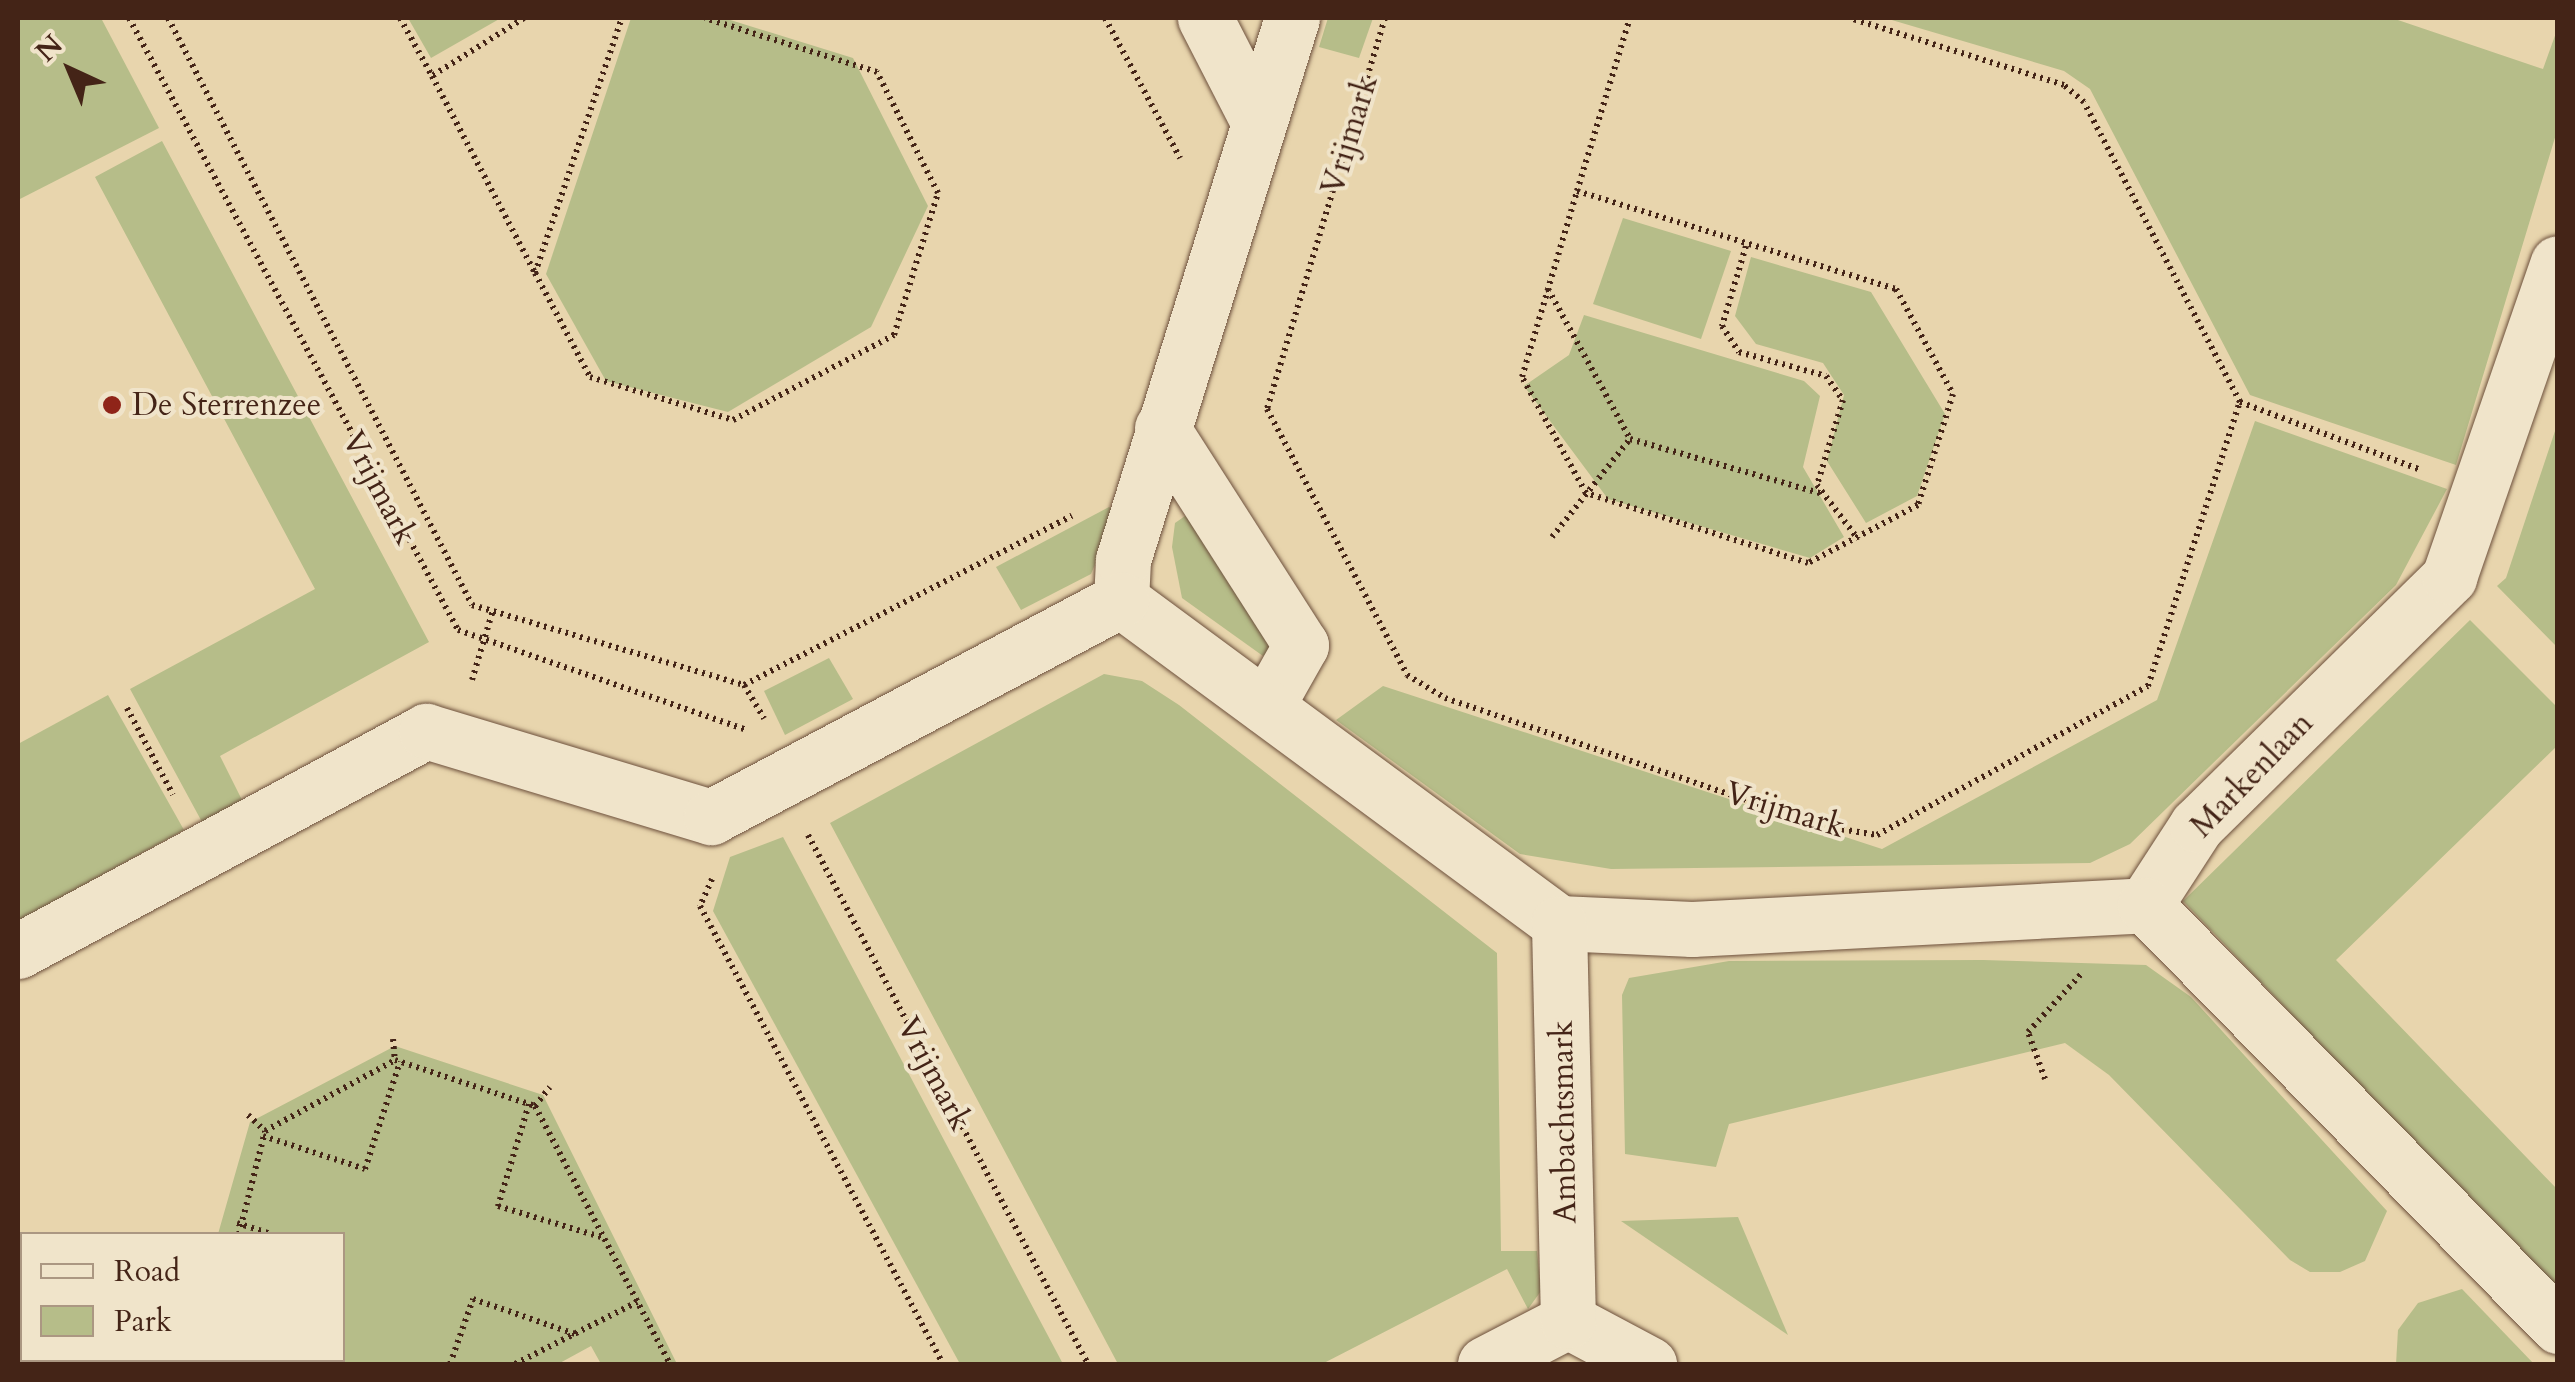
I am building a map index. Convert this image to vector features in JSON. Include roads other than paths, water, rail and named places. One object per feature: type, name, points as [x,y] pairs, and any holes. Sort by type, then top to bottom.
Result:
[{"type":"street","points":[[1205,18],[1258,121]]},
{"type":"street","points":[[1121,600],[1124,560],[1162,428],[1292,18]]},
{"type":"street","name":"Markenlaan","points":[[2145,905],[2197,825],[2449,577],[2554,285]]},
{"type":"street","points":[[1162,428],[1301,645],[1266,707]]},
{"type":"street","points":[[1121,600],[1560,923],[1692,929],[2145,905],[2558,1326]]},
{"type":"street","points":[[18,950],[426,731],[711,817],[789,780],[1121,600]]},
{"type":"street","name":"Ambachtsmark","points":[[1560,923],[1568,1322]]},
{"type":"street","points":[[1485,1364],[1568,1322],[1650,1364]]},
{"type":"place","name":"De Sterrenzee","points":[[112,405]]}]
